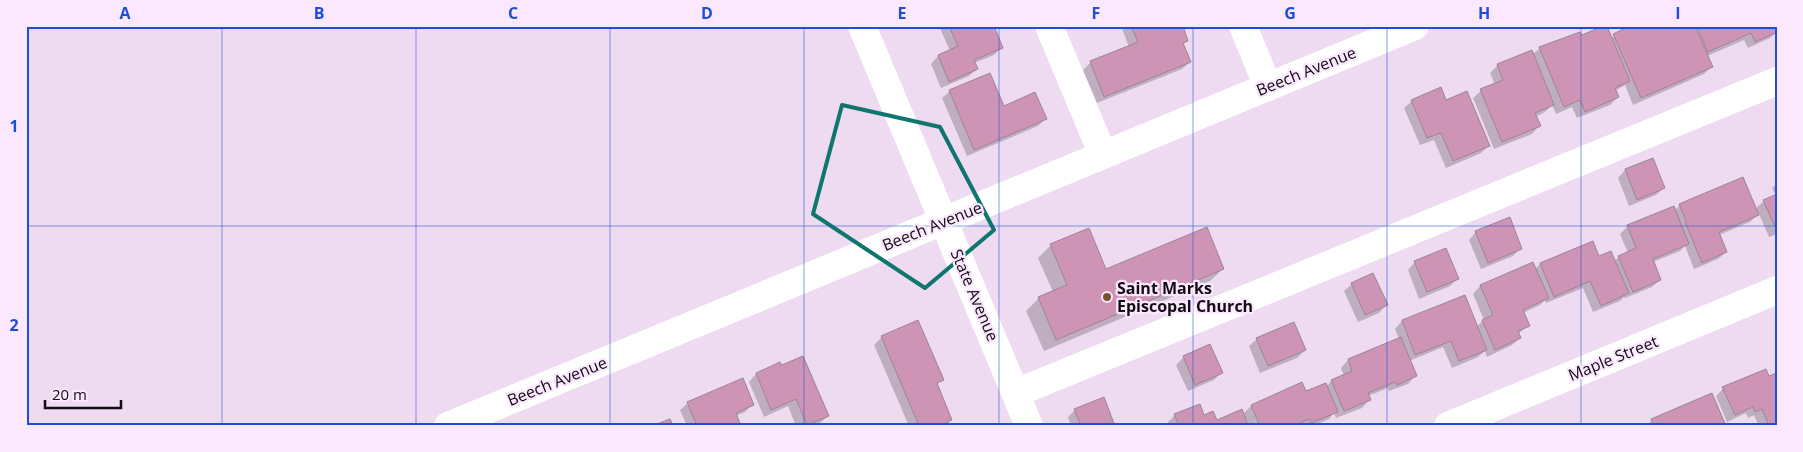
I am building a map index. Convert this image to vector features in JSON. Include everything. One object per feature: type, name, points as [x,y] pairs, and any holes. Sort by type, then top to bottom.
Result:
[{"type":"street","name":"State Avenue","points":[[862,26],[1029,426]]},
{"type":"street","points":[[1049,26],[1103,156]]},
{"type":"street","points":[[1243,26],[1268,87]]},
{"type":"street","name":"Beech Avenue","points":[[448,426],[1416,26]]},
{"type":"street","points":[[1016,393],[1777,81]]},
{"type":"street","name":"Maple Street","points":[[1448,426],[1777,290]]},
{"type":"highlighted area","points":[[842,105],[940,127],[994,230],[925,288],[813,214]]},
{"type":"building","points":[[949,26],[994,26],[1003,48],[974,60],[978,69],[949,82],[938,55],[958,46]]},
{"type":"building","points":[[1131,26],[1183,26],[1188,41],[1183,43],[1191,62],[1104,97],[1090,61],[1138,42]]},
{"type":"building","points":[[1607,26],[1630,81],[1615,88],[1619,97],[1585,112],[1580,100],[1564,107],[1539,47],[1580,32],[1582,35]]},
{"type":"building","points":[[1630,26],[1695,26],[1713,67],[1641,98],[1613,34]]},
{"type":"building","points":[[1697,26],[1777,26],[1777,32],[1755,42],[1751,33],[1708,52]]},
{"type":"building","points":[[1532,50],[1554,105],[1535,113],[1541,126],[1502,142],[1480,89],[1503,80],[1497,64]]},
{"type":"building","points":[[990,73],[1004,106],[1035,92],[1047,119],[974,150],[949,90]]},
{"type":"building","points":[[1441,87],[1446,100],[1467,91],[1490,146],[1453,161],[1441,133],[1427,138],[1411,100]]},
{"type":"building","points":[[1653,158],[1665,188],[1637,200],[1625,169]]},
{"type":"building","points":[[1743,177],[1759,215],[1719,232],[1727,252],[1702,263],[1679,204]]},
{"type":"building","points":[[1777,194],[1777,231],[1763,200]]},
{"type":"building","points":[[1674,206],[1689,244],[1653,259],[1661,280],[1633,292],[1618,256],[1636,248],[1627,225]]},
{"type":"building","points":[[1510,217],[1522,249],[1488,263],[1475,231]]},
{"type":"building","points":[[1207,227],[1224,269],[1056,340],[1038,297],[1067,285],[1050,244],[1089,228],[1106,269]]},
{"type":"building","points":[[1593,241],[1599,256],[1611,251],[1629,293],[1601,306],[1590,281],[1554,297],[1540,263]]},
{"type":"building","points":[[1446,248],[1459,279],[1427,292],[1414,261]]},
{"type":"building","points":[[1533,262],[1549,298],[1523,310],[1530,326],[1518,331],[1521,338],[1495,350],[1482,320],[1493,315],[1480,285]]},
{"type":"building","points":[[1373,273],[1388,305],[1365,315],[1351,283]]},
{"type":"building","points":[[1465,295],[1487,350],[1459,361],[1451,341],[1415,355],[1402,320]]},
{"type":"building","points":[[918,320],[944,380],[937,383],[952,420],[939,426],[919,426],[881,336]]},
{"type":"building","points":[[1294,322],[1306,350],[1268,366],[1256,338]]},
{"type":"building","points":[[1401,337],[1417,376],[1397,385],[1395,382],[1368,393],[1371,400],[1344,411],[1331,380],[1352,371],[1348,359]]},
{"type":"building","points":[[1210,344],[1223,373],[1195,385],[1183,356]]},
{"type":"building","points":[[803,356],[829,416],[807,425],[796,399],[771,410],[756,373],[780,362],[782,365]]},
{"type":"building","points":[[1766,369],[1769,376],[1777,373],[1777,426],[1769,426],[1762,409],[1755,412],[1753,407],[1735,415],[1722,387]]},
{"type":"building","points":[[743,378],[754,405],[736,413],[741,426],[697,426],[687,402]]},
{"type":"building","points":[[1302,382],[1306,391],[1326,383],[1338,412],[1311,423],[1309,419],[1293,426],[1260,426],[1251,405]]},
{"type":"building","points":[[1712,393],[1726,426],[1654,426],[1651,419]]},
{"type":"building","points":[[1104,397],[1115,426],[1081,426],[1074,409]]},
{"type":"building","points":[[1200,404],[1204,415],[1213,411],[1217,420],[1242,409],[1248,426],[1179,426],[1174,414]]},
{"type":"building","points":[[670,419],[673,426],[652,426]]},
{"type":"place","name":"Saint Marks Episcopal Church","points":[[1107,297]]}]
